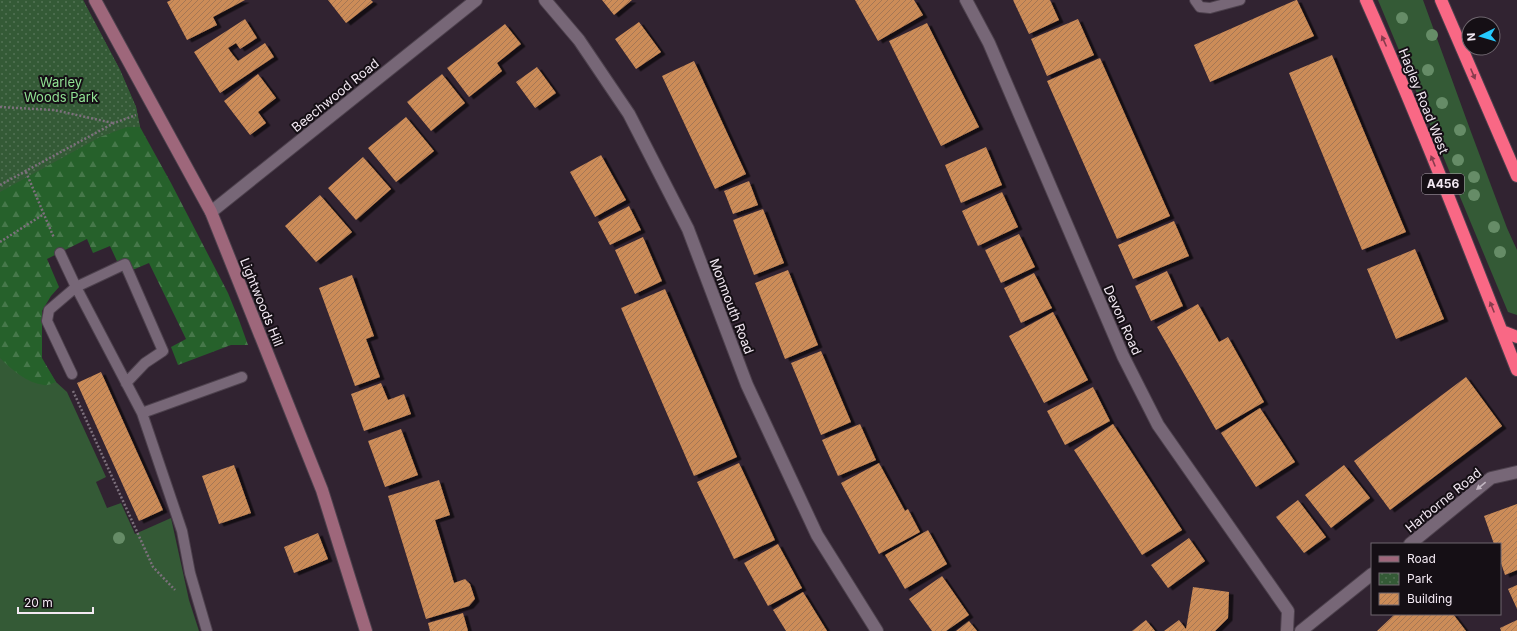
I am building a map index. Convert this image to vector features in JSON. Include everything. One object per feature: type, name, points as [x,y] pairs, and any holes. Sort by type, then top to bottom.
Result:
[{"type":"highway","name":"Hagley Road West","points":[[1366,0],[1442,180],[1517,370]]},
{"type":"highway","points":[[1441,0],[1517,176]]},
{"type":"highway","points":[[1502,331],[1517,337]]},
{"type":"street","name":"Lightwoods Hill","points":[[96,0],[211,212],[322,490],[366,631]]},
{"type":"street","name":"Beechwood Road","points":[[211,212],[476,0]]},
{"type":"street","name":"Monmouth Road","points":[[545,0],[579,40],[628,114],[688,229],[747,385],[817,535],[877,631]]},
{"type":"street","name":"Devon Road","points":[[966,0],[989,44],[1123,356],[1158,425],[1288,611],[1287,631]]},
{"type":"street","name":"Harborne Road","points":[[1411,543],[1491,478],[1517,472]]},
{"type":"street","points":[[1301,631],[1371,575]]},
{"type":"lane","points":[[1195,0],[1200,7],[1210,8],[1240,0]]},
{"type":"lane","points":[[60,253],[142,413],[182,531],[190,573],[207,631]]},
{"type":"lane","points":[[72,374],[47,321],[49,310],[76,286],[125,264],[163,351],[145,363],[126,383]]},
{"type":"lane","points":[[142,413],[242,377]]},
{"type":"path","points":[[0,185],[114,123],[137,114],[153,105]]},
{"type":"path","points":[[0,107],[54,110],[114,123]]},
{"type":"path","points":[[26,172],[60,253]]},
{"type":"path","points":[[0,242],[44,214]]},
{"type":"path","points":[[72,374],[72,388],[153,567],[180,595]]},
{"type":"green space","points":[[0,0],[83,0],[120,70],[136,107],[140,127],[228,293],[248,345],[231,345],[178,365],[171,347],[186,339],[149,263],[123,274],[110,246],[93,253],[87,239],[47,259],[59,287],[51,296],[42,311],[42,358],[56,382],[46,385],[32,382],[15,371],[0,358]]},
{"type":"green space","name":"Warley Woods Park","points":[[0,0],[83,0],[120,70],[136,107],[140,127],[127,127],[100,137],[0,192]]},
{"type":"green space","points":[[1378,0],[1423,0],[1507,228],[1517,250],[1517,315],[1508,312]]},
{"type":"green space","points":[[0,294],[56,382],[67,392],[106,477],[96,482],[107,508],[121,503],[135,534],[171,518],[189,600],[199,631],[0,631]]},
{"type":"building","points":[[171,0],[245,0],[213,17],[217,25],[187,40],[167,2]]},
{"type":"building","points":[[328,0],[371,0],[373,2],[346,23]]},
{"type":"building","points":[[602,0],[632,0],[614,15]]},
{"type":"building","points":[[855,0],[914,0],[923,15],[878,41]]},
{"type":"building","points":[[1013,0],[1050,0],[1059,20],[1029,34]]},
{"type":"building","points":[[1296,0],[1314,36],[1210,82],[1194,45]]},
{"type":"building","points":[[245,19],[257,38],[240,49],[236,43],[228,48],[233,55],[238,61],[265,43],[274,57],[220,93],[194,52]]},
{"type":"building","points":[[1078,19],[1094,55],[1047,76],[1031,39]]},
{"type":"building","points":[[639,22],[661,52],[636,69],[615,39]]},
{"type":"building","points":[[927,23],[979,127],[941,146],[889,41]]},
{"type":"building","points":[[505,24],[521,44],[497,63],[502,71],[469,97],[447,68]]},
{"type":"building","points":[[1332,55],[1406,232],[1362,250],[1289,73]]},
{"type":"building","points":[[1100,58],[1170,216],[1117,239],[1047,81]]},
{"type":"building","points":[[694,61],[746,174],[715,189],[662,76]]},
{"type":"building","points":[[537,67],[556,93],[535,108],[516,82]]},
{"type":"building","points":[[258,74],[276,98],[258,112],[266,123],[250,135],[224,101]]},
{"type":"building","points":[[442,74],[465,103],[431,131],[407,102]]},
{"type":"building","points":[[406,117],[434,151],[396,182],[368,148]]},
{"type":"building","points":[[986,147],[1002,185],[961,203],[945,165]]},
{"type":"building","points":[[601,155],[626,200],[595,217],[570,172]]},
{"type":"building","points":[[363,157],[391,189],[356,220],[328,188]]},
{"type":"building","points":[[749,181],[758,205],[733,214],[724,191]]},
{"type":"building","points":[[1002,192],[1018,227],[978,246],[962,211]]},
{"type":"building","points":[[320,195],[352,232],[316,262],[285,226]]},
{"type":"building","points":[[629,206],[641,230],[610,245],[598,222]]},
{"type":"building","points":[[763,209],[784,263],[754,275],[733,220]]},
{"type":"building","points":[[1174,221],[1189,256],[1133,279],[1118,245]]},
{"type":"building","points":[[1019,234],[1035,267],[1001,283],[985,250]]},
{"type":"building","points":[[643,237],[662,281],[635,294],[615,250]]},
{"type":"building","points":[[1415,249],[1444,319],[1396,339],[1367,269]]},
{"type":"building","points":[[788,270],[818,345],[785,359],[755,283]]},
{"type":"building","points":[[1167,271],[1183,306],[1151,321],[1135,286]]},
{"type":"building","points":[[1034,273],[1052,308],[1021,323],[1004,288]]},
{"type":"building","points":[[352,275],[374,336],[366,339],[380,377],[355,386],[319,288]]},
{"type":"building","points":[[665,289],[737,457],[694,476],[621,308]]},
{"type":"building","points":[[1198,304],[1219,342],[1228,337],[1264,402],[1216,430],[1157,327]]},
{"type":"building","points":[[1053,312],[1088,380],[1044,403],[1009,336]]},
{"type":"building","points":[[821,351],[851,422],[821,435],[791,363]]},
{"type":"building","points":[[101,372],[163,510],[139,521],[77,383]]},
{"type":"building","points":[[1466,377],[1502,426],[1390,510],[1354,461]]},
{"type":"building","points":[[381,383],[388,400],[404,394],[411,414],[364,431],[351,394]]},
{"type":"building","points":[[1093,387],[1110,421],[1065,445],[1047,411]]},
{"type":"building","points":[[1260,408],[1295,462],[1256,487],[1221,433]]},
{"type":"building","points":[[860,424],[876,460],[838,476],[822,440]]},
{"type":"building","points":[[1113,424],[1182,530],[1142,555],[1074,450]]},
{"type":"building","points":[[401,429],[418,475],[385,487],[368,441]]},
{"type":"building","points":[[739,463],[775,540],[734,559],[697,482]]},
{"type":"building","points":[[879,463],[905,511],[908,509],[920,532],[879,554],[841,483]]},
{"type":"building","points":[[234,465],[251,513],[219,524],[202,476]]},
{"type":"building","points":[[1344,465],[1370,498],[1331,528],[1305,495]]},
{"type":"building","points":[[439,480],[450,515],[435,520],[454,583],[465,579],[470,584],[475,599],[469,606],[426,619],[388,496]]},
{"type":"building","points":[[1298,500],[1326,537],[1304,553],[1276,517]]},
{"type":"building","points":[[1517,504],[1517,570],[1505,575],[1501,563],[1501,543],[1494,543],[1484,516]]},
{"type":"building","points":[[928,530],[947,564],[905,589],[885,555]]},
{"type":"building","points":[[318,533],[328,559],[294,573],[284,547]]},
{"type":"building","points":[[1189,538],[1205,561],[1168,588],[1151,565]]},
{"type":"building","points":[[778,544],[802,588],[768,606],[744,563]]},
{"type":"building","points":[[942,576],[969,615],[946,631],[932,631],[909,599]]},
{"type":"building","points":[[1517,585],[1517,609],[1508,589]]},
{"type":"building","points":[[1193,587],[1229,592],[1228,618],[1215,631],[1164,631],[1179,620],[1186,629]]},
{"type":"building","points":[[803,592],[827,631],[786,631],[773,610]]},
{"type":"building","points":[[463,613],[468,631],[430,631],[428,623]]},
{"type":"building","points":[[1394,615],[1454,615],[1466,631],[1377,631]]},
{"type":"building","points":[[1146,620],[1155,631],[1132,631]]},
{"type":"building","points":[[1517,620],[1517,631],[1501,631],[1500,628]]},
{"type":"building","points":[[969,621],[977,631],[956,631]]}]
